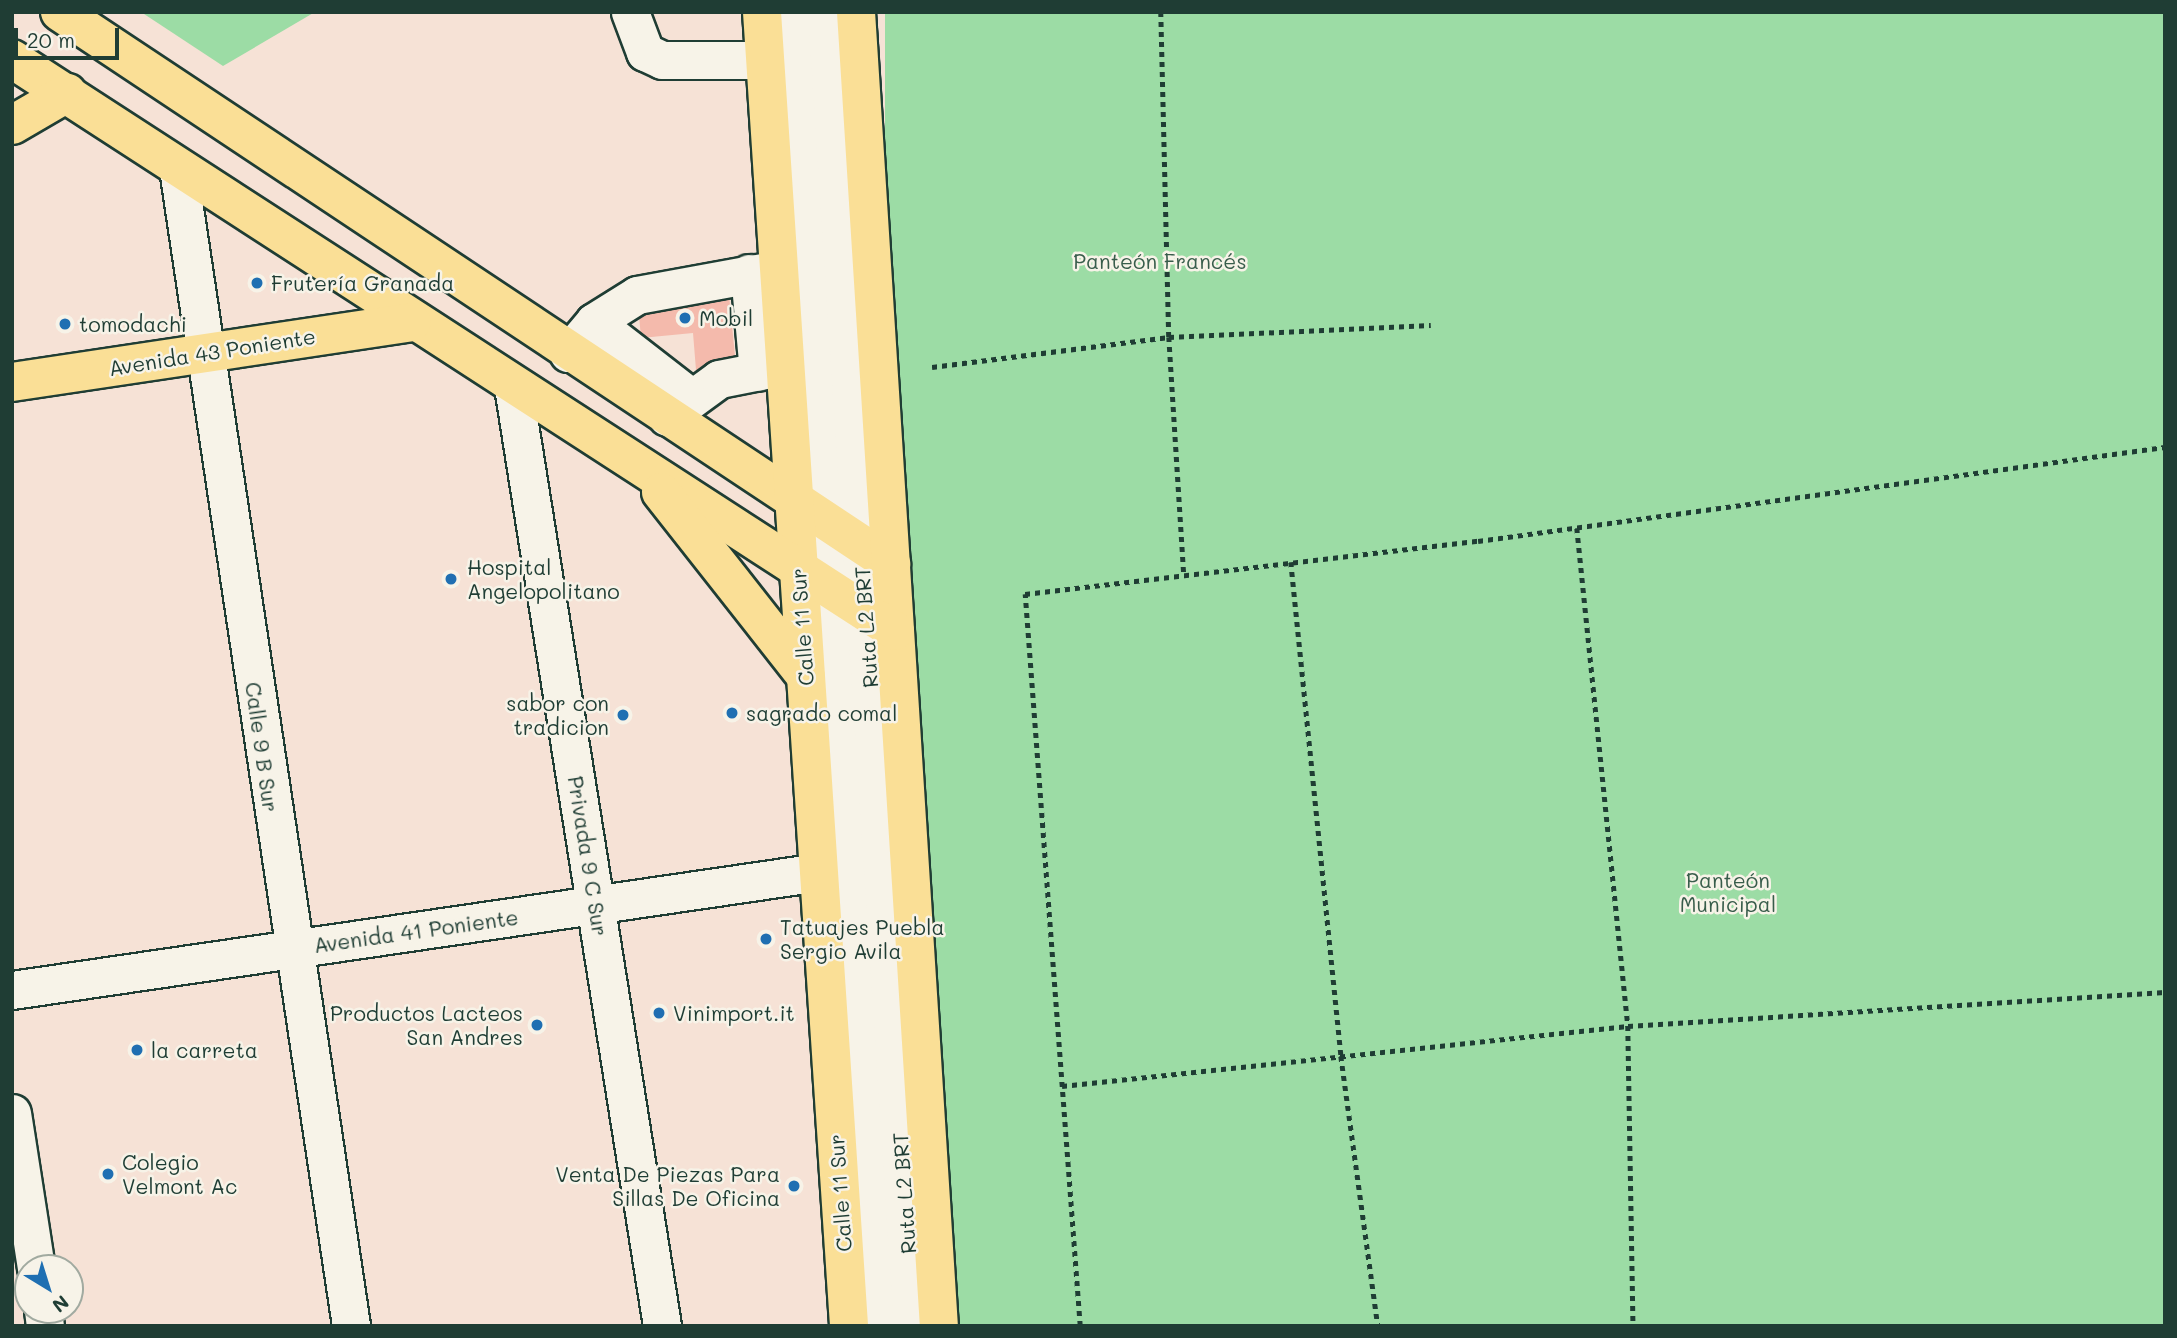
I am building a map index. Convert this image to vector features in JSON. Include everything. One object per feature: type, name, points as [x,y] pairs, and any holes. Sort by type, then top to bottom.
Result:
[{"type":"main road","points":[[60,12],[568,353],[678,407],[838,562]]},
{"type":"main road","name":"Calle 11 Sur","points":[[762,12],[765,60],[764,271],[772,369],[838,562],[806,676],[849,1326]]},
{"type":"main road","name":"Calle 11 Sur","points":[[856,12],[838,562],[939,1326]]},
{"type":"main road","points":[[12,58],[412,322],[640,466],[838,562]]},
{"type":"main road","points":[[12,125],[66,93]]},
{"type":"main road","name":"Avenida 43 Poniente","points":[[12,382],[412,322]]},
{"type":"main road","points":[[640,466],[806,676]]},
{"type":"street","points":[[37,12],[838,562]]},
{"type":"street","points":[[630,12],[645,52],[662,60],[765,60]]},
{"type":"street","name":"Ruta L2 BRT","points":[[794,12],[838,562],[912,1326]]},
{"type":"street","name":"Ruta L2 BRT","points":[[826,12],[838,562],[879,1326]]},
{"type":"street","points":[[12,45],[838,562]]},
{"type":"street","name":"Calle 9 B Sur","points":[[178,168],[291,949],[351,1326]]},
{"type":"street","points":[[568,353],[594,322],[637,295],[764,271]]},
{"type":"street","points":[[594,322],[678,407],[719,379],[772,369]]},
{"type":"street","name":"Privada 9 C Sur","points":[[513,386],[662,1326]]},
{"type":"street","name":"Avenida 41 Poniente","points":[[12,990],[819,872]]},
{"type":"street","points":[[12,1113],[34,1254]]},
{"type":"path","points":[[1161,12],[1169,337],[1184,575]]},
{"type":"path","points":[[932,368],[1169,337],[1431,325]]},
{"type":"path","points":[[1080,1326],[1025,594],[1577,527],[2165,447]]},
{"type":"path","points":[[1577,527],[1628,1026],[1633,1326]]},
{"type":"path","points":[[1292,562],[1341,1056],[1378,1326]]},
{"type":"path","points":[[1062,1086],[1628,1026],[2165,992]]},
{"type":"green space","points":[[141,12],[315,12],[223,66]]},
{"type":"green space","name":"Panteón Municipal","points":[[885,12],[2165,12],[2165,1326],[885,1326]]},
{"type":"building","name":"Mobil","points":[[729,295],[736,366],[696,370],[693,333],[641,338],[638,304]]},
{"type":"place","name":"Frutería Granada","points":[[257,283]]},
{"type":"place","name":"Mobil","points":[[685,318]]},
{"type":"place","name":"tomodachi","points":[[65,324]]},
{"type":"place","name":"Hospital Angelopolitano","points":[[451,579]]},
{"type":"place","name":"sagrado comal","points":[[732,713]]},
{"type":"place","name":"sabor con tradicion","points":[[623,715]]},
{"type":"place","name":"Tatuajes Puebla Sergio Avila","points":[[766,939]]},
{"type":"place","name":"Vinimport.it","points":[[659,1013]]},
{"type":"place","name":"Productos Lacteos San Andres","points":[[537,1025]]},
{"type":"place","name":"la carreta","points":[[137,1050]]},
{"type":"place","name":"Colegio Velmont Ac","points":[[108,1174]]},
{"type":"place","name":"Venta De Piezas Para Sillas De Oficina","points":[[794,1186]]},
{"type":"park label","name":"Panteón Francés","points":[[1160,261]]}]
